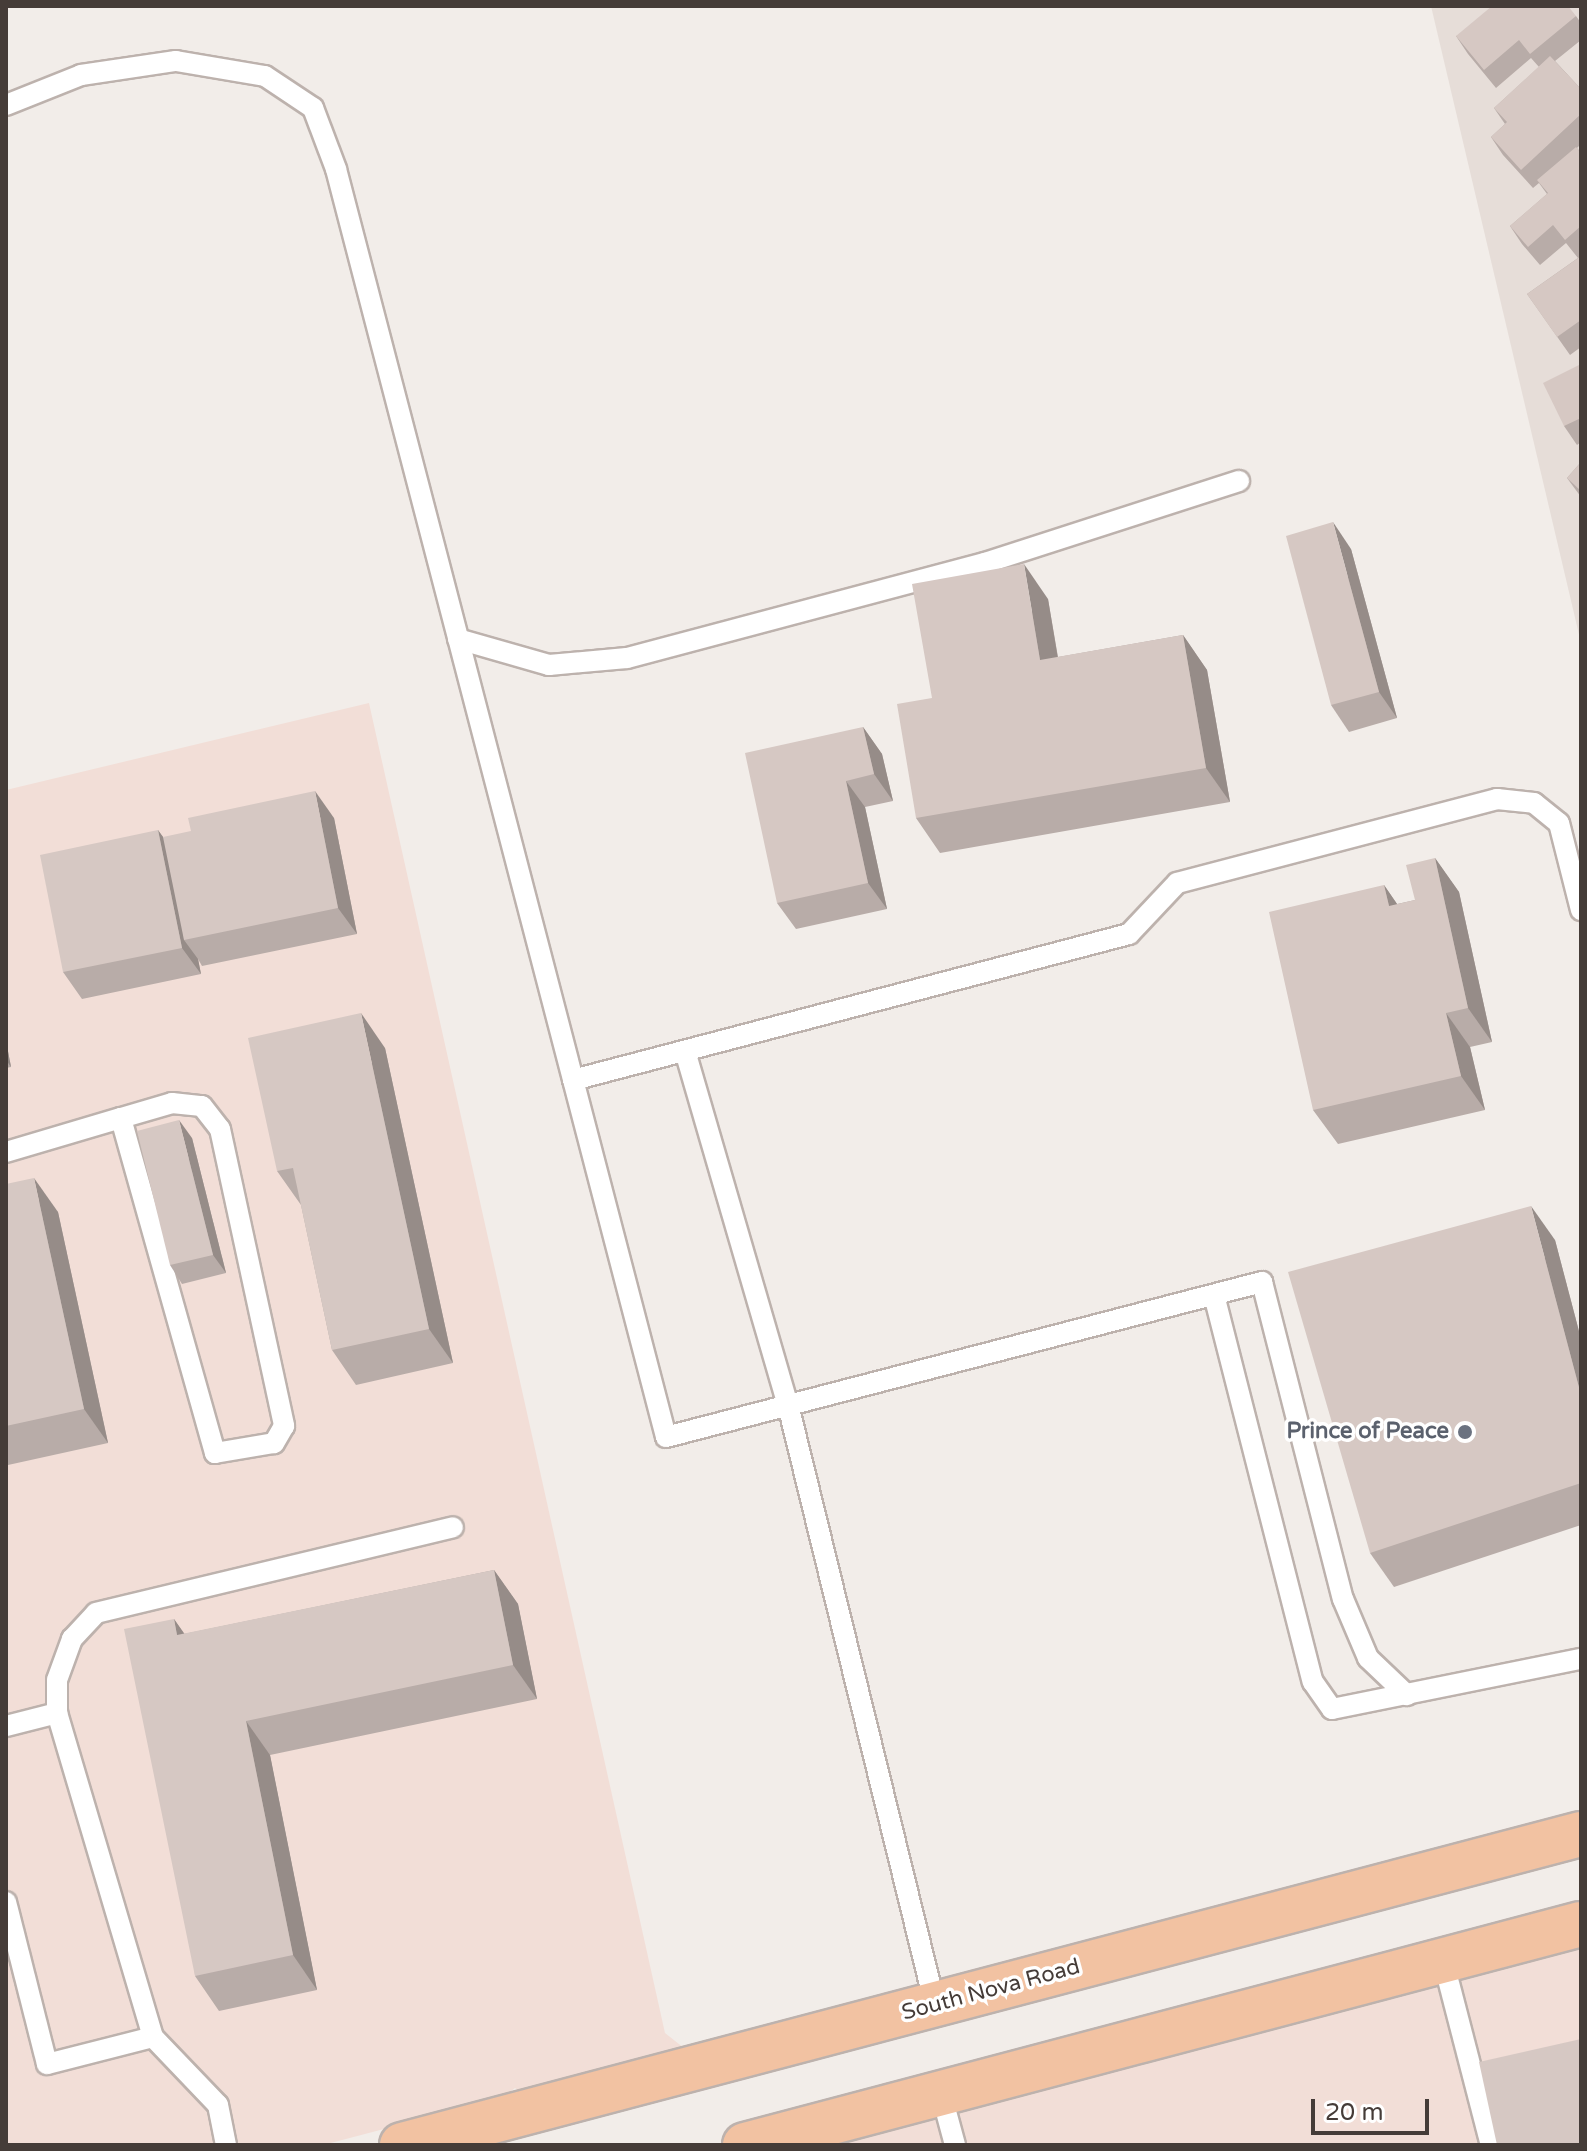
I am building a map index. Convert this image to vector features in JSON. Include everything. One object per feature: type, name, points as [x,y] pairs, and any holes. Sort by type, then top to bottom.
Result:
[{"type":"main road","name":"South Nova Road","points":[[402,2145],[1581,1834]]},
{"type":"main road","points":[[745,2145],[1581,1924]]},
{"type":"main road","points":[[478,2145],[514,2115]]},
{"type":"lane","points":[[6,105],[81,75],[176,61],[265,76],[313,108],[336,169],[666,1437],[1262,1282],[1343,1599],[1368,1658],[1407,1695]]},
{"type":"lane","points":[[458,639],[549,665],[627,658],[985,563],[1239,481]]},
{"type":"lane","points":[[573,1080],[1129,934],[1177,883],[1497,799],[1534,803],[1559,823],[1581,910]]},
{"type":"lane","points":[[685,1051],[788,1405],[935,2005]]},
{"type":"lane","points":[[6,1152],[121,1118],[172,1103],[202,1106],[220,1129],[284,1426],[274,1443],[215,1453],[121,1118]]},
{"type":"lane","points":[[1214,1295],[1313,1682],[1332,1709],[1581,1659]]},
{"type":"lane","points":[[226,2145],[218,2105],[153,2037],[57,1713],[57,1680],[72,1639],[96,1613],[453,1527]]},
{"type":"lane","points":[[6,1726],[57,1713]]},
{"type":"lane","points":[[6,1902],[47,2064],[153,2037]]},
{"type":"lane","points":[[1443,1960],[1491,2145]]},
{"type":"lane","points":[[1475,2083],[1505,2076]]},
{"type":"lane","points":[[941,2093],[955,2145]]},
{"type":"shaded area","points":[[1431,6],[1581,6],[1581,643]]},
{"type":"shaded area","points":[[369,703],[665,2033],[684,2048],[765,2028],[521,2093],[515,2088],[502,2098],[323,2145],[6,2145],[6,790]]},
{"type":"shaded area","points":[[1581,1945],[1581,2145],[824,2145]]},
{"type":"building","points":[[1492,6],[1568,6],[1576,16],[1530,54],[1519,40],[1484,70],[1456,36]]},
{"type":"building","points":[[1550,56],[1581,89],[1581,114],[1521,170],[1491,137],[1507,122],[1494,108]]},
{"type":"building","points":[[1576,147],[1581,153],[1581,226],[1565,240],[1553,225],[1528,247],[1510,226],[1548,193],[1537,180]]},
{"type":"building","points":[[1581,256],[1581,320],[1557,337],[1527,294]]},
{"type":"building","points":[[1581,364],[1581,418],[1564,426],[1543,383]]},
{"type":"building","points":[[1581,462],[1581,491],[1567,478]]},
{"type":"building","points":[[1333,522],[1379,692],[1331,705],[1286,536]]},
{"type":"building","points":[[1024,564],[1040,660],[1183,635],[1206,768],[916,818],[897,704],[932,698],[912,584]]},
{"type":"building","points":[[863,727],[874,774],[846,781],[868,883],[777,903],[745,753]]},
{"type":"building","points":[[315,791],[338,908],[184,940],[163,837],[191,831],[188,818]]},
{"type":"building","points":[[158,830],[182,948],[63,972],[40,855]]},
{"type":"building","points":[[1435,858],[1468,1008],[1446,1013],[1461,1076],[1313,1110],[1269,912],[1384,885],[1389,906],[1415,900],[1406,865]]},
{"type":"building","points":[[361,1013],[429,1329],[332,1350],[293,1168],[277,1171],[248,1038]]},
{"type":"building","points":[[179,1120],[213,1255],[170,1265],[137,1131]]},
{"type":"building","points":[[34,1178],[84,1409],[6,1426],[6,1184]]},
{"type":"building","name":"Prince of Peace","points":[[1531,1206],[1581,1395],[1581,1483],[1370,1553],[1288,1272]]},
{"type":"building","points":[[494,1570],[513,1665],[246,1721],[293,1955],[195,1976],[124,1629],[174,1619],[177,1635]]},
{"type":"building","points":[[1581,2039],[1581,2145],[1497,2145],[1479,2062]]},
{"type":"place","name":"Prince of Peace","points":[[1465,1432]]}]
